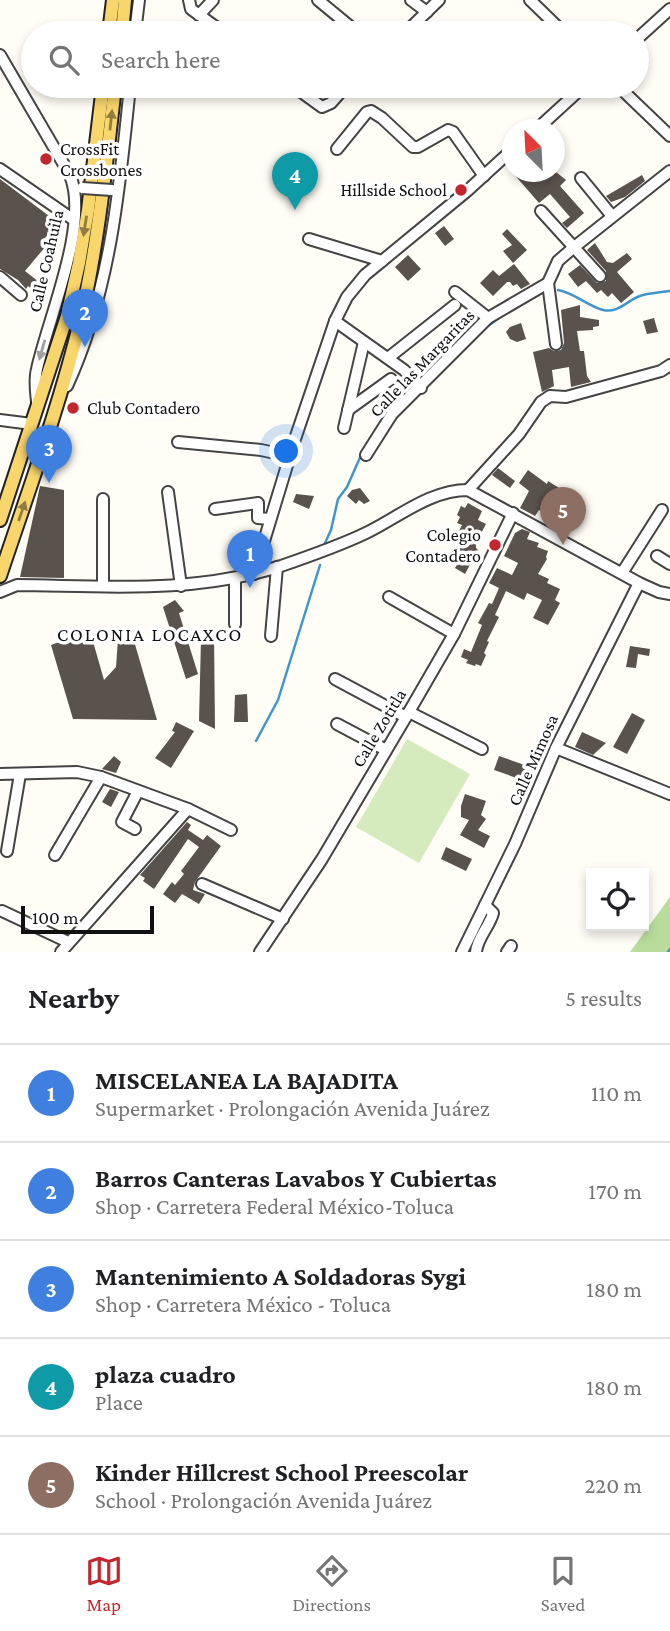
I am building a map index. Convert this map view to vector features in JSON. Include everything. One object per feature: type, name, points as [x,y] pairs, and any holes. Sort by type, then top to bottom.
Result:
[{"type":"main road","points":[[110,21],[113,0]]},
{"type":"main road","points":[[123,21],[125,0]]},
{"type":"main road","points":[[0,520],[67,316],[79,263],[101,98]]},
{"type":"main road","points":[[2,569],[55,411],[80,321],[96,240],[114,98]]},
{"type":"street","points":[[136,21],[139,0]]},
{"type":"street","points":[[199,15],[213,0]]},
{"type":"street","points":[[318,0],[343,21]]},
{"type":"street","points":[[411,0],[427,12]]},
{"type":"street","points":[[418,21],[439,0]]},
{"type":"street","points":[[530,0],[552,21]]},
{"type":"street","points":[[189,1],[191,9],[207,21]]},
{"type":"street","points":[[649,28],[670,9]]},
{"type":"street","name":"Calle Coahuila","points":[[0,55],[21,91]]},
{"type":"street","name":"Calle Coahuila","points":[[25,98],[78,188],[60,288],[36,373],[37,408]]},
{"type":"street","points":[[55,411],[76,366],[106,261],[128,98]]},
{"type":"street","points":[[310,98],[322,107],[335,98]]},
{"type":"street","points":[[548,119],[571,98]]},
{"type":"street","points":[[630,98],[670,136]]},
{"type":"street","points":[[337,149],[367,112],[371,111],[413,147],[418,148],[449,130],[453,132],[484,176]]},
{"type":"street","points":[[254,574],[289,456],[335,321],[346,297],[365,275],[502,160]]},
{"type":"street","points":[[0,169],[74,220]]},
{"type":"street","name":"Calle las Margaritas","points":[[366,455],[392,414],[421,388],[488,318],[548,283],[558,261],[573,247],[670,171]]},
{"type":"street","points":[[580,178],[612,216]]},
{"type":"street","points":[[78,188],[116,191]]},
{"type":"street","points":[[541,211],[600,276]]},
{"type":"street","points":[[309,239],[382,261]]},
{"type":"street","points":[[1,279],[21,295]]},
{"type":"street","points":[[548,283],[556,344]]},
{"type":"street","points":[[455,292],[488,318]]},
{"type":"street","points":[[388,358],[455,305]]},
{"type":"street","points":[[335,321],[404,370],[421,388]]},
{"type":"street","points":[[344,428],[364,342]]},
{"type":"street","points":[[468,490],[519,434],[541,401],[550,396],[566,397],[661,371],[670,365]]},
{"type":"street","points":[[348,410],[391,379]]},
{"type":"street","points":[[0,420],[32,424]]},
{"type":"street","points":[[178,442],[261,450],[289,456]]},
{"type":"street","points":[[0,592],[17,585],[181,583],[254,574],[341,544],[433,497],[457,490],[468,490],[639,583],[670,594]]},
{"type":"street","points":[[169,492],[181,583]]},
{"type":"street","points":[[103,499],[103,586]]},
{"type":"street","points":[[215,509],[258,503],[258,518],[270,519]]},
{"type":"street","points":[[622,573],[662,510]]},
{"type":"street","name":"Calle Zotitla","points":[[261,952],[280,918],[322,859],[454,634],[513,513]]},
{"type":"street","points":[[657,556],[670,564]]},
{"type":"street","points":[[271,636],[277,567]]},
{"type":"street","points":[[2,569],[17,585]]},
{"type":"street","points":[[235,578],[235,624]]},
{"type":"street","name":"Calle Mimosa","points":[[463,952],[515,844],[556,748],[639,583]]},
{"type":"street","points":[[389,597],[454,634]]},
{"type":"street","points":[[335,679],[482,749]]},
{"type":"street","points":[[337,724],[386,750]]},
{"type":"street","points":[[556,748],[670,794]]},
{"type":"street","points":[[0,774],[77,772],[102,777],[188,808],[232,830]]},
{"type":"street","points":[[7,851],[20,774]]},
{"type":"street","points":[[55,855],[102,777]]},
{"type":"street","points":[[135,829],[122,822],[138,791]]},
{"type":"street","points":[[61,952],[188,808]]},
{"type":"street","points":[[202,884],[280,918]]},
{"type":"street","points":[[477,952],[477,946],[493,913],[485,905]]},
{"type":"street","points":[[2,911],[68,942]]},
{"type":"green space","points":[[407,739],[470,774],[419,863],[356,827]]},
{"type":"green space","points":[[670,897],[670,952],[630,952],[645,931],[649,931],[649,926]]},
{"type":"building","points":[[642,175],[645,181],[625,197],[611,202],[606,196]]},
{"type":"building","points":[[0,179],[57,222],[42,242],[46,246],[25,271],[39,282],[33,290],[28,286],[26,289],[18,280],[0,269]]},
{"type":"building","points":[[521,182],[564,182],[560,186],[584,213],[567,228],[562,223],[570,217],[550,194],[539,203]]},
{"type":"building","points":[[444,226],[454,239],[445,246],[435,233]]},
{"type":"building","points":[[507,229],[527,250],[513,263],[503,251],[512,245],[502,234]]},
{"type":"building","points":[[595,243],[607,262],[613,263],[627,253],[632,259],[617,272],[634,292],[621,303],[612,293],[608,297],[601,290],[597,293],[586,281],[578,287],[568,274],[580,265],[597,283],[606,281],[606,271],[587,250]]},
{"type":"building","points":[[408,255],[421,269],[408,281],[395,267]]},
{"type":"building","points":[[514,264],[530,284],[521,289],[517,284],[513,286],[507,282],[493,296],[480,283],[493,270],[499,276]]},
{"type":"building","points":[[580,305],[580,317],[599,320],[599,326],[593,327],[593,330],[577,331],[580,351],[584,351],[587,376],[591,382],[571,387],[569,367],[552,370],[554,386],[542,392],[533,352],[549,348],[554,351],[561,350],[564,343],[561,310]]},
{"type":"building","points":[[654,318],[658,332],[647,334],[643,321]]},
{"type":"building","points":[[521,323],[526,339],[517,342],[510,339],[506,332],[510,327]]},
{"type":"building","points":[[498,468],[515,481],[510,488],[492,475]]},
{"type":"building","points":[[528,470],[547,484],[548,481],[567,493],[563,498],[574,505],[566,518],[550,508],[546,514],[539,510],[535,516],[520,508],[529,491],[519,483]]},
{"type":"building","points":[[40,486],[64,490],[64,578],[20,577]]},
{"type":"building","points":[[360,488],[370,501],[364,504],[359,500],[356,504],[347,496],[352,490]]},
{"type":"building","points":[[296,494],[314,496],[309,509],[293,502]]},
{"type":"building","points":[[468,503],[482,511],[478,520],[486,524],[476,543],[478,550],[465,574],[455,568],[462,555],[456,552],[465,534],[459,531],[462,525],[457,523],[460,517],[457,515],[461,506],[465,508]]},
{"type":"building","points":[[522,529],[530,532],[527,539],[539,543],[537,547],[548,551],[547,559],[538,574],[549,579],[547,583],[560,589],[555,600],[560,603],[548,625],[533,618],[542,600],[527,593],[524,600],[506,591],[495,615],[499,617],[487,641],[489,642],[484,653],[486,655],[481,666],[466,663],[468,660],[461,657],[464,649],[471,652],[482,625],[478,623],[489,603],[492,604],[499,588],[489,583],[497,568],[512,575],[518,563],[504,556],[515,533]]},
{"type":"building","points":[[175,600],[184,611],[179,613],[198,674],[186,679],[163,607]]},
{"type":"building","points":[[90,631],[104,680],[116,667],[118,639],[132,634],[157,720],[73,719],[51,645]]},
{"type":"building","points":[[214,637],[215,729],[199,721],[201,639]]},
{"type":"building","points":[[630,646],[650,649],[649,656],[638,654],[636,668],[626,667]]},
{"type":"building","points":[[247,694],[248,722],[234,722],[235,695]]},
{"type":"building","points":[[632,713],[645,720],[627,754],[613,747]]},
{"type":"building","points":[[176,722],[194,731],[171,768],[155,758],[175,732],[172,731]]},
{"type":"building","points":[[582,732],[606,743],[593,755],[575,747]]},
{"type":"building","points":[[114,756],[121,762],[116,773],[102,769]]},
{"type":"building","points":[[499,756],[536,769],[531,783],[494,770]]},
{"type":"building","points":[[110,789],[119,792],[111,807],[102,802]]},
{"type":"building","points":[[465,794],[486,801],[481,815],[486,819],[478,830],[490,836],[484,848],[460,835],[469,820],[461,817]]},
{"type":"building","points":[[187,822],[191,825],[188,830],[203,840],[207,835],[221,846],[195,882],[193,890],[205,894],[199,904],[182,894],[175,903],[163,894],[172,882],[175,885],[184,874],[181,871],[199,847],[188,839],[154,889],[143,881],[145,878],[140,875]]},
{"type":"building","points":[[446,847],[472,859],[466,871],[441,859]]},
{"type":"waterway","points":[[558,290],[609,311],[643,295],[670,291]]},
{"type":"waterway","points":[[488,326],[499,318]]},
{"type":"waterway","points":[[325,543],[338,499],[347,487],[362,453]]},
{"type":"waterway","points":[[256,741],[278,700],[320,565]]},
{"type":"place","name":"CrossFit Crossbones","points":[[46,159]]},
{"type":"place","name":"Hillside School","points":[[461,190]]},
{"type":"place","name":"plaza cuadro","points":[[295,210]]},
{"type":"place","name":"Barros Canteras Lavabos Y Cubiertas","points":[[85,347]]},
{"type":"place","name":"Club Contadero","points":[[73,408]]},
{"type":"place","name":"Mantenimiento A Soldadoras Sygi","points":[[49,483]]},
{"type":"place","name":"Colegio Contadero","points":[[495,545]]},
{"type":"place","name":"Kinder Hillcrest School Preescolar","points":[[563,545]]},
{"type":"place","name":"MISCELANEA LA BAJADITA","points":[[250,588]]},
{"type":"district","name":"COLONIA LOCAXCO","points":[[150,634]]}]
